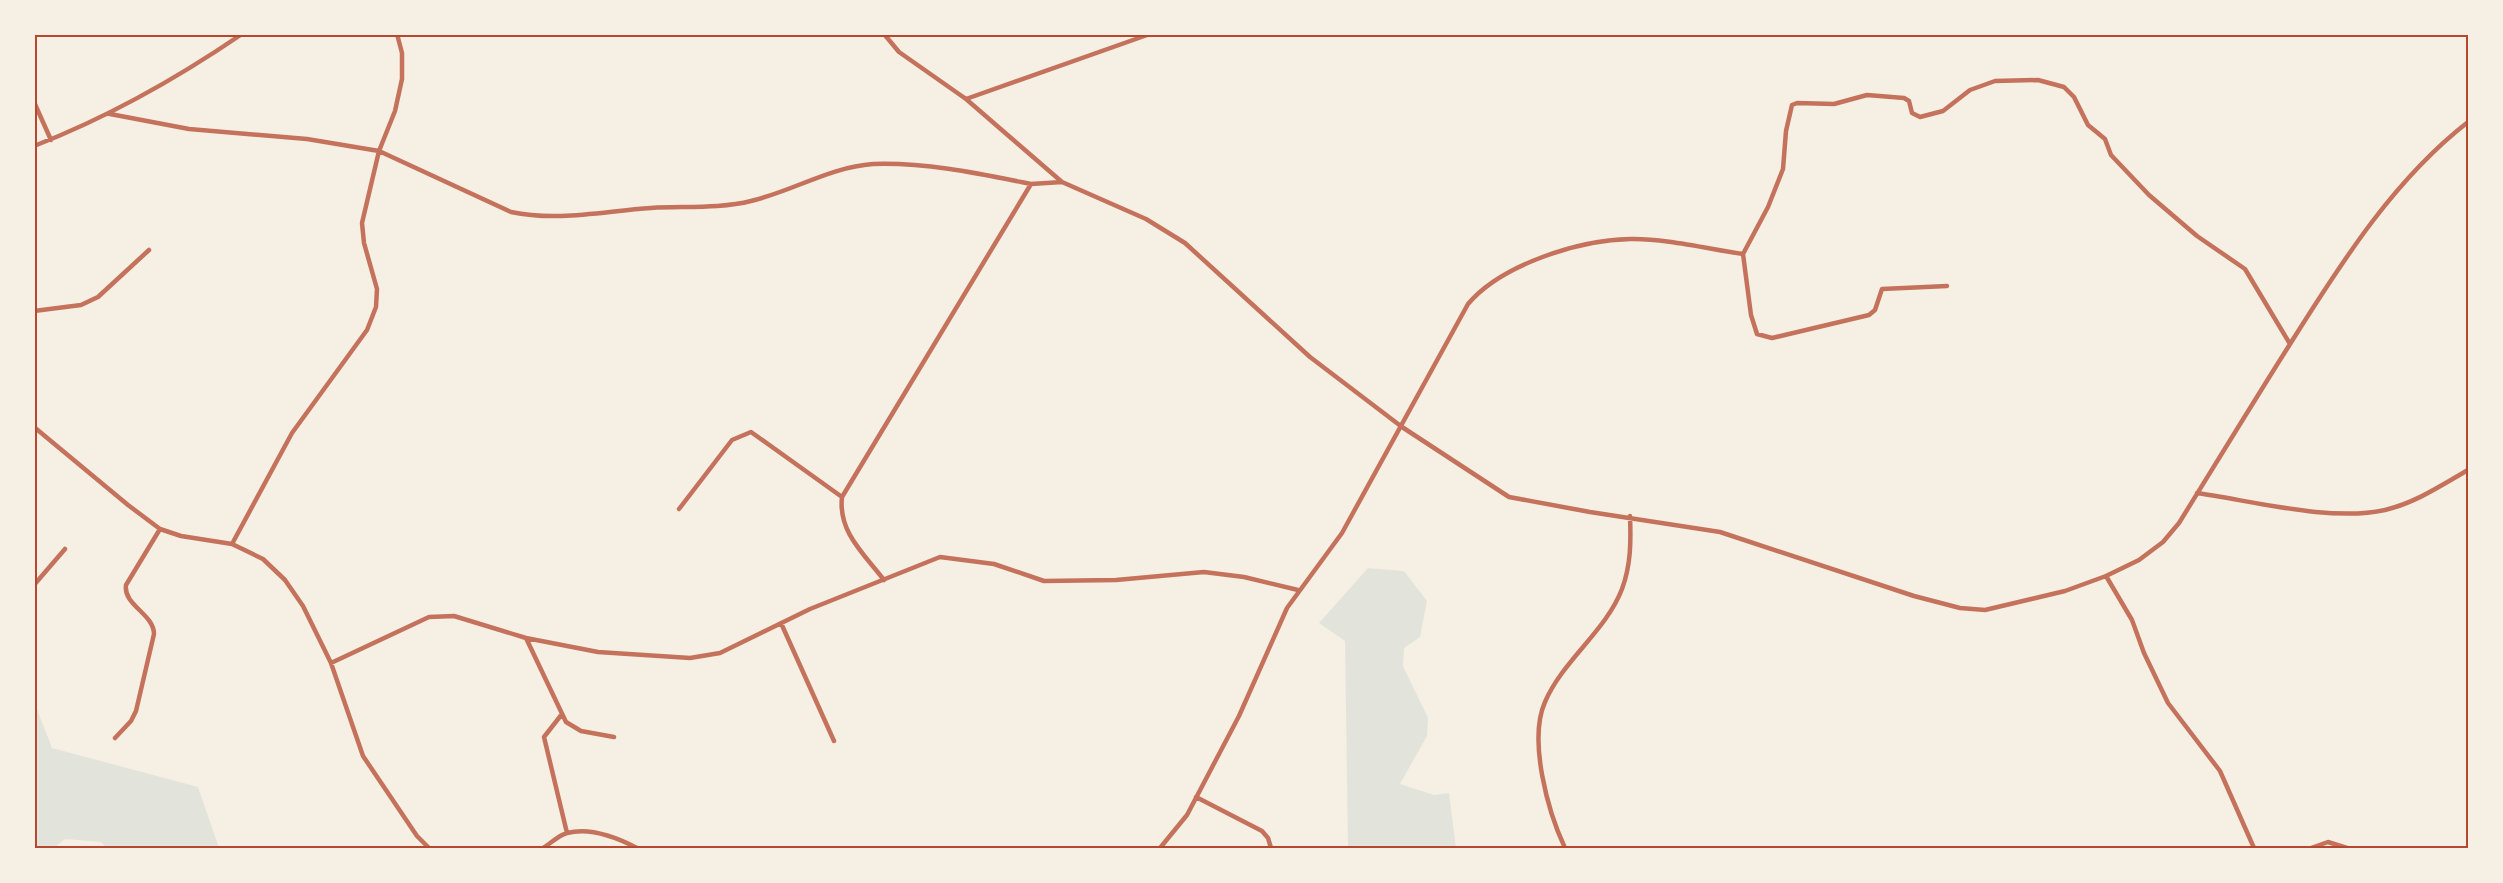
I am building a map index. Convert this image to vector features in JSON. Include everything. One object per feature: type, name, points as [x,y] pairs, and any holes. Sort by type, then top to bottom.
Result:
[{"type":"street","points":[[34,146],[110,114],[177,76],[242,34]]},
{"type":"street","points":[[232,544],[292,433],[367,330],[376,307],[377,289],[364,243],[363,223],[379,151],[395,111],[402,78],[402,53],[397,34]]},
{"type":"street","points":[[884,34],[899,52],[966,99],[1062,182],[1146,219],[1178,238],[1310,357],[1402,427],[1509,497],[1720,532],[1960,608],[1985,610],[2106,576],[2139,560],[2163,542],[2198,493],[2342,262],[2383,207],[2430,156],[2469,122]]},
{"type":"street","points":[[966,99],[1150,34]]},
{"type":"street","points":[[1947,286],[1882,289],[1875,310],[1860,319],[1772,338],[1757,334],[1751,315],[1743,254],[1768,207],[1783,169],[1789,109],[1794,103],[1830,104],[1867,95],[1904,98],[1909,101],[1912,113],[1920,117],[1943,111],[1970,90],[1995,81],[2038,80],[2064,87],[2074,97],[2088,125],[2105,139],[2111,155],[2149,195],[2196,236],[2245,269],[2290,344]]},
{"type":"street","points":[[34,102],[51,140]]},
{"type":"street","points":[[110,114],[189,129],[307,139],[379,151],[511,212],[552,218],[650,208],[750,202],[831,172],[872,164],[959,171],[1031,184],[1062,182]]},
{"type":"street","points":[[884,580],[846,531],[840,513],[842,497],[1031,184]]},
{"type":"street","points":[[1160,849],[1187,815],[1239,716],[1272,639],[1298,590],[1342,533],[1468,304],[1492,280],[1513,268],[1588,244],[1632,239],[1743,254]]},
{"type":"street","points":[[34,311],[81,305],[98,297],[149,250]]},
{"type":"street","points":[[34,427],[160,529],[181,536],[232,544],[263,559],[285,580],[303,606],[331,663],[363,756],[411,827],[429,849]]},
{"type":"street","points":[[679,509],[732,440],[751,432],[842,497]]},
{"type":"street","points":[[2198,493],[2332,513],[2359,513],[2387,509],[2428,493],[2469,470]]},
{"type":"street","points":[[1565,849],[1551,815],[1541,768],[1540,721],[1544,704],[1559,676],[1613,608],[1622,590],[1630,552],[1630,516]]},
{"type":"street","points":[[115,738],[131,721],[136,711],[154,634],[152,624],[128,597],[126,585],[160,529]]},
{"type":"street","points":[[34,585],[65,549]]},
{"type":"street","points":[[331,663],[429,617],[441,615],[467,619],[526,638],[598,652],[706,657],[931,559],[951,556],[994,564],[1044,581],[1116,580],[1204,572],[1298,590]]},
{"type":"street","points":[[2106,576],[2132,620],[2144,653],[2168,703],[2220,771],[2247,838],[2254,849]]},
{"type":"street","points":[[781,623],[834,741]]},
{"type":"street","points":[[526,638],[562,714],[574,729],[614,737]]},
{"type":"street","points":[[562,714],[544,737],[567,833]]},
{"type":"street","points":[[1196,797],[1262,831],[1268,838],[1271,849]]},
{"type":"street","points":[[543,849],[567,833],[609,836],[637,849]]},
{"type":"street","points":[[2311,849],[2328,842],[2338,843],[2347,849]]},
{"type":"shaded area","points":[[1368,568],[1404,571],[1427,601],[1420,637],[1404,648],[1403,666],[1428,718],[1427,736],[1400,784],[1434,795],[1449,793],[1456,848],[1348,848],[1345,641],[1319,623]]},
{"type":"shaded area","points":[[35,704],[52,748],[198,787],[219,848],[107,848],[101,842],[65,839],[54,848],[35,848]]}]
